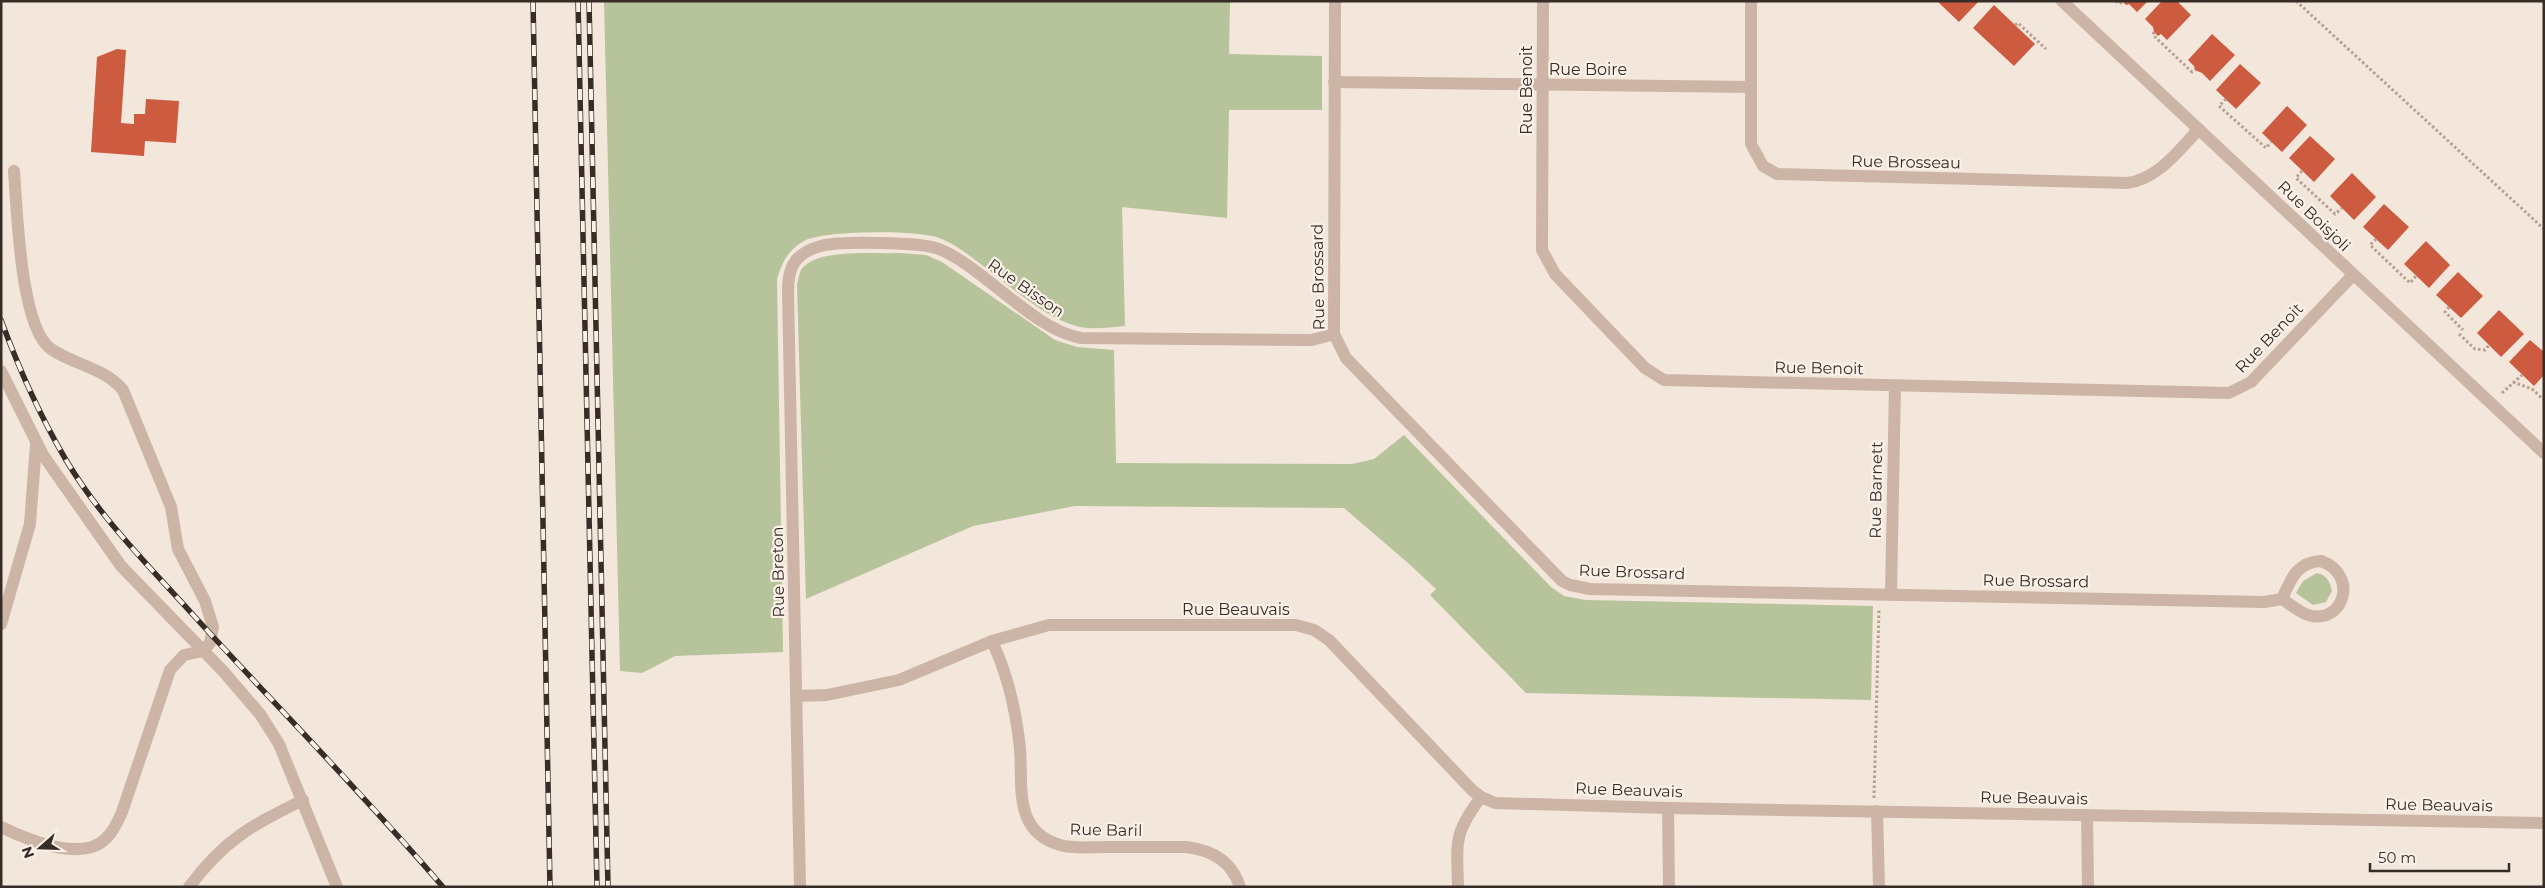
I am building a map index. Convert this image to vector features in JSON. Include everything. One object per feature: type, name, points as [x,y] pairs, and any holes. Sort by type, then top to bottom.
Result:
[{"type":"street","name":"Rue Brossard","points":[[1335,1],[1334,334],[1346,358],[1555,574],[1570,585],[1590,589],[2254,602],[2282,599]]},
{"type":"street","name":"Rue Benoit","points":[[1543,1],[1540,237],[1545,258],[1555,274],[1651,373],[1674,382],[2229,393],[2238,391],[2251,382],[2353,275]]},
{"type":"street","name":"Rue Brosseau","points":[[1751,1],[1750,136],[1753,152],[1769,171],[1787,176],[2127,183],[2143,180],[2158,171],[2199,129]]},
{"type":"street","name":"Rue Boisjoli","points":[[2062,1],[2544,453]]},
{"type":"street","name":"Rue Boire","points":[[1334,82],[1751,87]]},
{"type":"street","points":[[1,826],[19,835],[58,846],[80,848],[93,846],[106,838],[116,827],[122,812],[170,670],[184,655],[203,651],[210,643],[212,636],[209,615],[178,549],[171,507],[123,390],[116,382],[103,373],[79,364],[49,348],[37,329],[21,263],[14,171]]},
{"type":"street","name":"Rue Bisson","points":[[798,258],[813,249],[829,245],[907,244],[937,248],[1055,329],[1081,338],[1312,340],[1334,334]]},
{"type":"street","name":"Rue Breton","points":[[798,258],[789,275],[788,291],[800,887]]},
{"type":"street","points":[[1,371],[36,442],[79,509],[120,566],[246,695],[260,714],[279,744],[337,887]]},
{"type":"street","name":"Rue Barnett","points":[[1891,594],[1895,386]]},
{"type":"street","points":[[1,624],[30,524],[36,442]]},
{"type":"street","points":[[2312,562],[2330,564],[2342,578],[2343,596],[2334,611],[2326,615],[2308,615],[2282,599],[2296,570],[2312,562]]},
{"type":"street","name":"Rue Beauvais","points":[[797,696],[827,695],[899,680],[992,641],[1049,625],[1296,625],[1314,630],[1329,640],[1481,797],[1495,802],[1668,808],[2544,823]]},
{"type":"street","name":"Rue Baril","points":[[992,641],[1001,662],[1018,734],[1022,806],[1027,818],[1040,835],[1055,843],[1071,847],[1186,847],[1203,850],[1224,861],[1232,868],[1240,887]]},
{"type":"street","points":[[1458,887],[1458,833],[1481,797]]},
{"type":"street","points":[[189,887],[208,862],[236,837],[303,800]]},
{"type":"street","points":[[1668,808],[1669,887]]},
{"type":"street","points":[[1877,811],[1878,887]]},
{"type":"street","points":[[2087,815],[2088,887]]},
{"type":"path","points":[[2116,1],[2119,4],[2122,2]]},
{"type":"path","points":[[2296,1],[2544,229]]},
{"type":"path","points":[[2015,25],[2018,23],[2046,49]]},
{"type":"path","points":[[2154,32],[2153,35],[2192,72],[2195,70]]},
{"type":"path","points":[[2226,99],[2219,106],[2226,113],[2266,148],[2272,142]]},
{"type":"path","points":[[2302,170],[2296,178],[2335,214],[2342,208]]},
{"type":"path","points":[[2376,239],[2370,245],[2410,283],[2416,276]]},
{"type":"path","points":[[2449,307],[2445,312],[2464,330]]},
{"type":"path","points":[[2459,334],[2475,350],[2485,350],[2489,345]]},
{"type":"path","points":[[2502,393],[2522,374]]},
{"type":"path","points":[[2513,382],[2532,389],[2544,400]]},
{"type":"path","points":[[1874,798],[1879,606]]},
{"type":"green space","points":[[604,1],[1230,1],[1229,54],[1322,56],[1322,110],[1229,110],[1227,218],[1122,207],[1125,326],[1091,328],[1067,323],[1040,308],[964,252],[939,238],[928,235],[871,232],[850,233],[815,237],[804,241],[794,248],[786,257],[777,279],[783,652],[675,656],[642,673],[620,671]]},
{"type":"green space","points":[[900,253],[926,255],[942,262],[1055,340],[1077,347],[1114,350],[1116,463],[1352,464],[1374,459],[1404,435],[1551,587],[1564,596],[1586,600],[1873,606],[1871,700],[1526,693],[1430,595],[1436,589],[1344,508],[1075,506],[973,526],[806,599],[797,285],[799,275],[808,263],[832,255]]},
{"type":"green space","points":[[2317,573],[2328,579],[2332,591],[2326,602],[2313,605],[2296,593],[2303,581]]},
{"type":"building","points":[[1937,1],[1979,1],[1959,22]]},
{"type":"building","points":[[2122,1],[2148,1],[2137,12],[2129,4],[2126,5]]},
{"type":"building","points":[[2162,1],[2177,1],[2191,15],[2167,40],[2161,34],[2158,36],[2145,19]]},
{"type":"building","points":[[1994,5],[2035,44],[2014,66],[1973,28]]},
{"type":"building","points":[[2212,34],[2235,55],[2210,81],[2202,73],[2195,70],[2188,60]]},
{"type":"building","points":[[117,49],[126,50],[121,123],[134,124],[134,114],[145,114],[146,99],[179,101],[176,143],[145,141],[144,156],[91,152],[97,57]]},
{"type":"building","points":[[2240,64],[2261,83],[2236,109],[2216,90]]},
{"type":"building","points":[[2287,106],[2307,125],[2282,152],[2262,133]]},
{"type":"building","points":[[2310,136],[2335,159],[2314,182],[2289,158]]},
{"type":"building","points":[[2352,173],[2376,197],[2354,220],[2330,196]]},
{"type":"building","points":[[2384,204],[2409,227],[2388,250],[2363,227]]},
{"type":"building","points":[[2426,241],[2450,265],[2429,288],[2404,264]]},
{"type":"building","points":[[2458,272],[2483,296],[2461,318],[2436,295]]},
{"type":"building","points":[[2499,310],[2524,334],[2501,357],[2477,333]]},
{"type":"building","points":[[2530,340],[2544,352],[2544,375],[2534,386],[2509,362]]},
{"type":"railway","points":[[533,1],[550,887]]},
{"type":"railway","points":[[578,1],[597,887]]},
{"type":"railway","points":[[589,1],[608,887]]},
{"type":"railway","points":[[1,320],[47,426],[80,482],[110,522],[443,887]]}]
